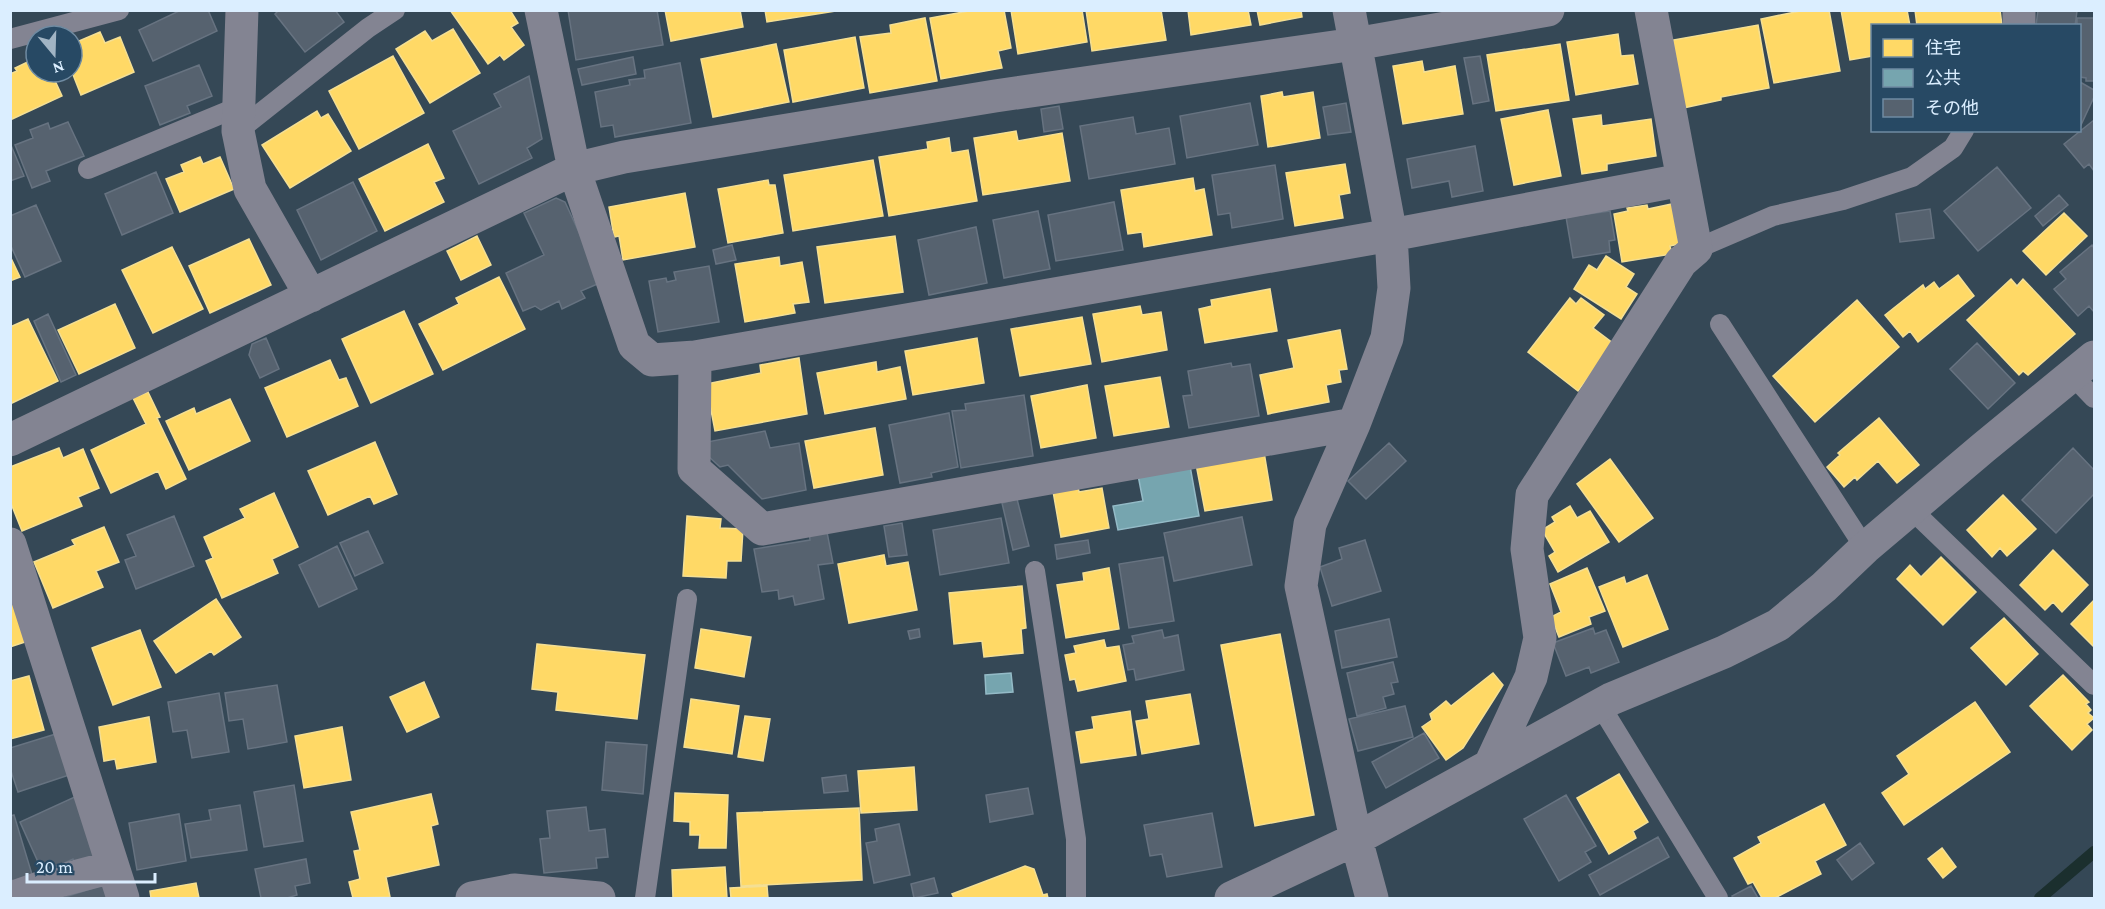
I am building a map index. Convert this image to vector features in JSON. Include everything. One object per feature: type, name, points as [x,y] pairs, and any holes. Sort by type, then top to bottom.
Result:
[{"type":"street","points":[[242,10],[238,119],[250,189],[311,296]]},
{"type":"street","points":[[541,10],[574,170],[634,345],[652,360],[695,357],[1391,235],[1682,180]]},
{"type":"street","points":[[1349,10],[1391,235],[1394,288],[1387,338],[1354,424],[1310,524],[1301,586],[1356,839],[1372,898]]},
{"type":"street","points":[[10,440],[574,170],[624,157],[995,96],[1354,44],[1548,10]]},
{"type":"street","points":[[1490,765],[1531,677],[1540,638],[1527,549],[1532,495],[1681,262],[1696,249],[1651,10]]},
{"type":"street","points":[[695,357],[694,469],[762,529],[1354,424]]},
{"type":"street","points":[[1231,898],[1356,839],[1600,705],[1724,652],[1778,625],[1824,587],[1864,548],[2083,366]]},
{"type":"street","points":[[10,544],[123,898]]},
{"type":"street","points":[[11,898],[59,881],[112,867]]},
{"type":"street","points":[[472,898],[514,890],[599,898]]},
{"type":"lane","points":[[10,39],[119,10]]},
{"type":"lane","points":[[88,169],[238,119],[395,10]]},
{"type":"lane","points":[[1696,249],[1773,216],[1844,200],[1911,177],[1953,148],[1963,132]]},
{"type":"lane","points":[[1720,324],[1864,548]]},
{"type":"lane","points":[[2083,366],[2094,398]]},
{"type":"lane","points":[[1911,509],[2094,685]]},
{"type":"lane","points":[[1035,572],[1077,839],[1076,898]]},
{"type":"lane","points":[[645,898],[687,599]]},
{"type":"lane","points":[[1600,705],[1718,898]]},
{"type":"building: 住宅","points":[[450,10],[510,10],[518,23],[511,27],[524,45],[504,60],[500,55],[488,64]]},
{"type":"building: 住宅","points":[[665,10],[740,10],[743,27],[671,41]]},
{"type":"building: 住宅","points":[[765,10],[842,10],[767,22]]},
{"type":"building: 住宅","points":[[974,10],[1004,10],[1011,48],[998,51],[1002,68],[941,79],[930,18]]},
{"type":"building: 住宅","points":[[1011,10],[1082,10],[1087,42],[1018,54]]},
{"type":"building: 住宅","points":[[1086,10],[1161,10],[1166,40],[1092,51]]},
{"type":"building: 住宅","points":[[1188,10],[1248,10],[1251,25],[1191,35]]},
{"type":"building: 住宅","points":[[1257,10],[1301,10],[1302,17],[1260,25]]},
{"type":"building: 住宅","points":[[1805,10],[1829,10],[1840,71],[1774,83],[1761,19]]},
{"type":"building: 住宅","points":[[1841,10],[1907,10],[1910,24],[1871,24],[1871,56],[1850,60]]},
{"type":"building: 住宅","points":[[1915,10],[2000,10],[2002,24],[1917,24]]},
{"type":"building: 住宅","points":[[925,18],[937,81],[870,93],[860,37],[891,33],[890,25]]},
{"type":"building: 住宅","points":[[1758,25],[1769,88],[1721,97],[1721,100],[1683,108],[1673,40]]},
{"type":"building: 住宅","points":[[453,29],[480,73],[430,103],[396,49],[425,31],[432,41]]},
{"type":"building: 住宅","points":[[100,32],[105,43],[120,37],[134,72],[81,95],[77,84],[84,84],[84,39]]},
{"type":"building: 住宅","points":[[1618,34],[1621,56],[1633,55],[1638,84],[1576,95],[1567,42]]},
{"type":"building: 住宅","points":[[855,37],[864,88],[793,102],[784,50]]},
{"type":"building: 住宅","points":[[776,44],[789,102],[713,117],[701,59]]},
{"type":"building: 住宅","points":[[1560,44],[1569,100],[1496,111],[1487,55]]},
{"type":"building: 住宅","points":[[393,56],[424,113],[359,149],[329,91]]},
{"type":"building: 住宅","points":[[1422,61],[1424,72],[1455,66],[1463,114],[1403,124],[1393,66]]},
{"type":"building: 住宅","points":[[24,64],[24,84],[56,84],[62,96],[10,120],[10,74],[17,71],[15,68]]},
{"type":"building: 住宅","points":[[1282,92],[1283,97],[1313,92],[1320,138],[1268,147],[1261,96]]},
{"type":"building: 住宅","points":[[1548,110],[1561,176],[1514,185],[1501,119]]},
{"type":"building: 住宅","points":[[317,111],[321,118],[328,114],[351,151],[290,188],[262,145]]},
{"type":"building: 住宅","points":[[1601,115],[1602,126],[1651,119],[1656,156],[1607,164],[1607,170],[1582,174],[1573,119]]},
{"type":"building: 住宅","points":[[1016,131],[1018,141],[1062,133],[1070,181],[983,195],[974,138]]},
{"type":"building: 住宅","points":[[949,138],[951,153],[968,150],[977,201],[889,216],[879,157],[928,149],[927,142]]},
{"type":"building: 住宅","points":[[428,144],[444,178],[434,182],[444,202],[385,231],[359,179]]},
{"type":"building: 住宅","points":[[200,157],[203,164],[220,157],[234,189],[180,212],[166,179],[184,172],[181,165]]},
{"type":"building: 住宅","points":[[873,160],[883,216],[793,231],[784,175]]},
{"type":"building: 住宅","points":[[1345,164],[1350,193],[1339,195],[1343,218],[1295,226],[1286,173]]},
{"type":"building: 住宅","points":[[1193,178],[1195,191],[1204,189],[1212,235],[1144,247],[1142,232],[1128,234],[1121,190]]},
{"type":"building: 住宅","points":[[768,180],[769,185],[775,185],[783,233],[728,243],[718,189]]},
{"type":"building: 住宅","points":[[685,193],[695,247],[623,260],[619,236],[614,237],[609,207]]},
{"type":"building: 住宅","points":[[1672,204],[1679,244],[1670,246],[1672,254],[1622,262],[1614,214],[1628,211],[1627,208],[1647,205],[1648,209]]},
{"type":"building: 住宅","points":[[2064,213],[2087,236],[2046,275],[2023,251]]},
{"type":"building: 住宅","points":[[477,236],[491,265],[461,280],[447,251]]},
{"type":"building: 住宅","points":[[895,236],[903,292],[825,303],[817,247]]},
{"type":"building: 住宅","points":[[249,239],[271,285],[210,313],[189,266]]},
{"type":"building: 住宅","points":[[172,247],[203,309],[153,333],[122,270]]},
{"type":"building: 住宅","points":[[10,256],[20,277],[10,281]]},
{"type":"building: 住宅","points":[[1606,256],[1634,274],[1626,287],[1637,294],[1621,319],[1574,289],[1589,265],[1597,270]]},
{"type":"building: 住宅","points":[[779,257],[780,266],[802,262],[809,302],[793,304],[795,313],[745,322],[735,264]]},
{"type":"building: 住宅","points":[[1958,275],[1974,296],[1918,342],[1910,331],[1903,337],[1885,315],[1923,285],[1925,289],[1934,282],[1939,289]]},
{"type":"building: 住宅","points":[[499,277],[525,329],[443,370],[419,324],[459,304],[456,298]]},
{"type":"building: 住宅","points":[[2011,279],[2017,286],[2023,279],[2075,334],[2028,375],[2023,371],[2019,375],[1967,320]]},
{"type":"building: 住宅","points":[[1270,289],[1277,331],[1205,343],[1199,309],[1212,306],[1211,300]]},
{"type":"building: 住宅","points":[[1570,298],[1576,304],[1581,298],[1604,315],[1593,328],[1614,344],[1578,391],[1528,352]]},
{"type":"building: 住宅","points":[[1857,300],[1899,347],[1815,422],[1773,376]]},
{"type":"building: 住宅","points":[[115,304],[135,348],[79,374],[58,330]]},
{"type":"building: 住宅","points":[[1140,306],[1142,315],[1161,312],[1167,350],[1102,362],[1093,314]]},
{"type":"building: 住宅","points":[[404,311],[433,374],[371,403],[342,339]]},
{"type":"building: 住宅","points":[[1082,317],[1091,364],[1020,376],[1011,329]]},
{"type":"building: 住宅","points":[[28,319],[58,381],[10,404],[10,327]]},
{"type":"building: 住宅","points":[[1340,330],[1347,369],[1339,370],[1341,382],[1326,385],[1329,402],[1268,414],[1260,375],[1294,368],[1288,340]]},
{"type":"building: 住宅","points":[[977,338],[984,383],[913,395],[905,351]]},
{"type":"building: 住宅","points":[[799,358],[807,414],[715,431],[706,384],[761,373],[760,365]]},
{"type":"building: 住宅","points":[[330,360],[339,380],[346,378],[358,406],[287,437],[265,388]]},
{"type":"building: 住宅","points":[[876,362],[877,372],[900,367],[906,399],[825,414],[817,373]]},
{"type":"building: 住宅","points":[[1160,377],[1169,427],[1114,436],[1105,386]]},
{"type":"building: 住宅","points":[[1087,385],[1096,438],[1041,448],[1031,396]]},
{"type":"building: 住宅","points":[[148,392],[160,417],[157,418],[186,479],[166,489],[158,471],[111,493],[91,450],[146,424],[133,398]]},
{"type":"building: 住宅","points":[[230,399],[250,441],[189,470],[166,421],[194,408],[196,414]]},
{"type":"building: 住宅","points":[[1879,418],[1919,465],[1897,483],[1878,461],[1857,480],[1855,477],[1844,487],[1827,467],[1840,455],[1838,453]]},
{"type":"building: 住宅","points":[[875,428],[883,475],[814,488],[805,441]]},
{"type":"building: 住宅","points":[[375,442],[397,494],[374,504],[370,496],[328,515],[308,471]]},
{"type":"building: 住宅","points":[[59,448],[63,458],[83,449],[99,488],[78,497],[82,506],[22,531],[10,501],[10,467]]},
{"type":"building: 住宅","points":[[1264,452],[1272,500],[1205,511],[1196,464]]},
{"type":"building: 住宅","points":[[1610,459],[1653,518],[1619,542],[1577,484]]},
{"type":"building: 住宅","points":[[1078,487],[1079,492],[1102,488],[1109,528],[1061,537],[1053,491]]},
{"type":"building: 住宅","points":[[274,493],[298,547],[272,559],[278,573],[222,598],[206,561],[213,558],[204,537],[245,518],[240,509]]},
{"type":"building: 住宅","points":[[2003,495],[2036,529],[2007,556],[2000,548],[1992,557],[1967,530]]},
{"type":"building: 住宅","points":[[1570,506],[1577,518],[1590,511],[1609,542],[1558,572],[1549,556],[1555,552],[1542,530],[1555,522],[1552,517]]},
{"type":"building: 住宅","points":[[687,516],[721,519],[720,528],[743,529],[741,561],[727,561],[726,578],[683,576]]},
{"type":"building: 住宅","points":[[104,527],[119,562],[96,571],[103,587],[53,608],[34,562],[75,545],[72,540]]},
{"type":"building: 住宅","points":[[2053,550],[2088,585],[2062,612],[2053,602],[2045,610],[2020,585]]},
{"type":"building: 住宅","points":[[884,555],[886,566],[908,562],[917,610],[849,623],[838,564]]},
{"type":"building: 住宅","points":[[1941,557],[1976,592],[1943,625],[1897,579],[1910,565],[1921,577]]},
{"type":"building: 住宅","points":[[1109,568],[1119,629],[1066,638],[1057,585],[1084,581],[1083,573]]},
{"type":"building: 住宅","points":[[1587,568],[1605,611],[1589,617],[1591,624],[1559,637],[1551,617],[1561,612],[1550,584]]},
{"type":"building: 住宅","points":[[1647,575],[1668,629],[1623,647],[1599,587],[1624,577],[1626,584]]},
{"type":"building: 住宅","points":[[1022,586],[1026,628],[1021,629],[1023,653],[984,657],[982,641],[954,644],[949,593]]},
{"type":"building: 住宅","points":[[10,594],[28,641],[10,647]]},
{"type":"building: 住宅","points":[[216,599],[241,637],[214,655],[211,651],[176,673],[154,641]]},
{"type":"building: 住宅","points":[[2094,600],[2094,647],[2071,624]]},
{"type":"building: 住宅","points":[[2004,618],[2038,654],[2006,685],[1971,648]]},
{"type":"building: 住宅","points":[[701,629],[751,637],[744,677],[695,668]]},
{"type":"building: 住宅","points":[[140,630],[161,687],[113,705],[92,648]]},
{"type":"building: 住宅","points":[[1280,634],[1314,815],[1255,826],[1221,645]]},
{"type":"building: 住宅","points":[[1104,640],[1106,648],[1119,646],[1126,681],[1078,691],[1075,679],[1070,680],[1065,655],[1076,653],[1074,646]]},
{"type":"building: 住宅","points":[[537,644],[645,655],[637,719],[556,710],[558,692],[532,689]]},
{"type":"building: 住宅","points":[[1493,673],[1503,685],[1463,748],[1446,760],[1422,727],[1432,720],[1430,714],[1446,701],[1451,706]]},
{"type":"building: 住宅","points":[[2063,675],[2089,702],[2086,704],[2091,710],[2088,713],[2094,718],[2087,724],[2092,730],[2072,750],[2030,706]]},
{"type":"building: 住宅","points":[[29,676],[44,730],[10,739],[10,681]]},
{"type":"building: 住宅","points":[[424,682],[439,717],[407,732],[390,697]]},
{"type":"building: 住宅","points":[[1190,694],[1199,744],[1142,754],[1136,721],[1149,719],[1146,701]]},
{"type":"building: 住宅","points":[[691,699],[739,706],[732,754],[684,747]]},
{"type":"building: 住宅","points":[[1975,702],[2010,752],[1904,825],[1882,793],[1909,774],[1897,756]]},
{"type":"building: 住宅","points":[[1130,711],[1136,755],[1081,763],[1076,732],[1094,729],[1092,717]]},
{"type":"building: 住宅","points":[[745,716],[770,719],[763,761],[738,757]]},
{"type":"building: 住宅","points":[[149,717],[156,762],[117,769],[115,759],[104,761],[99,727]]},
{"type":"building: 住宅","points":[[342,727],[351,780],[304,788],[295,736]]},
{"type":"building: 住宅","points":[[914,767],[917,810],[861,813],[858,771]]},
{"type":"building: 住宅","points":[[1619,774],[1648,822],[1633,831],[1636,838],[1609,854],[1577,798]]},
{"type":"building: 住宅","points":[[675,793],[728,795],[726,848],[699,848],[700,835],[690,835],[690,822],[674,821]]},
{"type":"building: 住宅","points":[[431,794],[438,824],[431,826],[439,865],[386,877],[390,897],[353,898],[349,882],[360,879],[354,851],[360,850],[351,812]]},
{"type":"building: 住宅","points":[[1824,804],[1846,845],[1815,861],[1821,874],[1775,898],[1762,898],[1753,882],[1748,884],[1734,858],[1761,843],[1758,837]]},
{"type":"building: 住宅","points":[[859,808],[862,880],[741,886],[737,813]]},
{"type":"building: 住宅","points":[[1942,848],[1956,867],[1943,878],[1928,859]]},
{"type":"building: 住宅","points":[[1025,866],[1034,869],[1043,895],[1047,894],[1048,898],[954,898],[952,894]]},
{"type":"building: 住宅","points":[[725,867],[727,898],[673,898],[672,870]]},
{"type":"building: 住宅","points":[[196,883],[199,898],[151,898],[150,891]]},
{"type":"building: 住宅","points":[[767,886],[768,898],[731,898],[730,888]]},
{"type":"building: 公共","points":[[1190,466],[1199,516],[1118,530],[1113,506],[1143,501],[1138,475]]},
{"type":"building: 公共","points":[[1011,673],[1013,692],[986,694],[985,675]]},
{"type":"building: その他","points":[[181,10],[208,10],[217,31],[153,61],[139,30]]},
{"type":"building: その他","points":[[279,10],[335,10],[344,22],[305,52],[275,14]]},
{"type":"building: その他","points":[[568,10],[657,10],[663,45],[576,60]]},
{"type":"building: その他","points":[[2038,10],[2077,11],[2075,24],[2036,24]]},
{"type":"building: その他","points":[[2077,18],[2094,18],[2094,81],[2086,81],[2086,78],[2081,77],[2081,24],[2077,24]]},
{"type":"building: その他","points":[[1480,56],[1489,101],[1473,104],[1464,58]]},
{"type":"building: その他","points":[[633,57],[636,74],[582,85],[578,69]]},
{"type":"building: その他","points":[[680,63],[691,123],[615,137],[613,125],[601,127],[595,92],[630,85],[629,80],[645,78],[644,70]]},
{"type":"building: その他","points":[[199,65],[212,96],[187,106],[190,113],[160,125],[145,86]]},
{"type":"building: その他","points":[[529,76],[542,139],[527,148],[532,158],[479,184],[453,131],[501,107],[494,94]]},
{"type":"building: その他","points":[[2081,83],[2094,90],[2094,97],[2081,125]]},
{"type":"building: その他","points":[[1250,103],[1258,145],[1187,158],[1180,116]]},
{"type":"building: その他","points":[[1346,103],[1351,132],[1328,135],[1323,107]]},
{"type":"building: その他","points":[[1059,106],[1063,129],[1044,132],[1041,109]]},
{"type":"building: その他","points":[[1133,117],[1136,134],[1169,128],[1175,164],[1089,179],[1080,126]]},
{"type":"building: その他","points":[[2094,120],[2094,171],[2089,164],[2084,168],[2064,144]]},
{"type":"building: その他","points":[[68,122],[84,156],[46,171],[50,181],[32,188],[15,145],[33,138],[30,130],[48,123],[50,129]]},
{"type":"building: その他","points":[[10,143],[24,176],[10,181]]},
{"type":"building: その他","points":[[1475,146],[1483,191],[1452,197],[1449,181],[1412,188],[1407,159]]},
{"type":"building: その他","points":[[1275,165],[1283,219],[1232,228],[1230,213],[1218,215],[1212,175]]},
{"type":"building: その他","points":[[1997,167],[2031,208],[1978,251],[1944,211]]},
{"type":"building: その他","points":[[156,172],[173,213],[122,235],[105,194]]},
{"type":"building: その他","points":[[353,182],[377,231],[321,260],[297,210]]},
{"type":"building: その他","points":[[2059,195],[2068,205],[2043,226],[2035,216]]},
{"type":"building: その他","points":[[556,198],[565,202],[602,282],[581,291],[585,298],[562,309],[559,301],[541,310],[535,306],[523,311],[506,273],[544,255],[524,213]]},
{"type":"building: その他","points":[[1114,202],[1123,250],[1056,261],[1048,215]]},
{"type":"building: その他","points":[[36,205],[61,261],[25,277],[10,244],[10,216]]},
{"type":"building: その他","points":[[1930,209],[1934,238],[1900,242],[1896,214]]},
{"type":"building: その他","points":[[1038,211],[1050,269],[1004,278],[993,220]]},
{"type":"building: その他","points":[[1610,211],[1615,240],[1609,241],[1610,252],[1573,258],[1566,217]]},
{"type":"building: その他","points":[[976,227],[987,283],[929,295],[918,240]]},
{"type":"building: その他","points":[[732,245],[736,260],[716,264],[713,250]]},
{"type":"building: その他","points":[[2092,245],[2094,248],[2094,312],[2089,306],[2078,316],[2054,289],[2066,279],[2060,272]]},
{"type":"building: その他","points":[[709,266],[719,322],[658,332],[649,281],[666,278],[667,282],[676,280],[674,272]]},
{"type":"building: その他","points":[[48,314],[76,375],[61,382],[34,321]]},
{"type":"building: その他","points":[[266,338],[279,369],[260,378],[249,355],[252,344]]},
{"type":"building: その他","points":[[1977,343],[2015,383],[1988,409],[1950,369]]},
{"type":"building: その他","points":[[1231,363],[1232,367],[1250,364],[1259,416],[1189,428],[1183,396],[1192,395],[1188,371]]},
{"type":"building: その他","points":[[1024,395],[1033,456],[961,468],[952,411],[966,410],[965,404]]},
{"type":"building: その他","points":[[949,413],[958,467],[931,473],[932,477],[900,483],[889,425]]},
{"type":"building: その他","points":[[765,431],[770,448],[799,443],[806,490],[762,499],[728,465],[720,467],[707,455],[707,442]]},
{"type":"building: その他","points":[[1389,443],[1406,461],[1366,499],[1348,481]]},
{"type":"building: その他","points":[[2073,448],[2094,470],[2094,494],[2056,533],[2022,500]]},
{"type":"building: その他","points":[[1017,499],[1029,546],[1013,550],[1002,503]]},
{"type":"building: その他","points":[[174,516],[194,566],[136,589],[125,560],[136,556],[127,535]]},
{"type":"building: その他","points":[[1242,517],[1252,565],[1174,581],[1164,533]]},
{"type":"building: その他","points":[[1001,518],[1009,563],[940,575],[933,530]]},
{"type":"building: その他","points":[[902,523],[907,555],[889,557],[884,526]]},
{"type":"building: その他","points":[[826,527],[833,563],[818,565],[824,599],[795,605],[793,596],[779,599],[778,590],[762,592],[754,549],[810,540],[809,530]]},
{"type":"building: その他","points":[[368,531],[383,563],[355,576],[340,543]]},
{"type":"building: その他","points":[[1088,540],[1090,553],[1057,559],[1055,545]]},
{"type":"building: その他","points":[[1365,540],[1381,591],[1332,606],[1320,567],[1342,559],[1339,548]]},
{"type":"building: その他","points":[[337,546],[357,589],[319,607],[299,565]]},
{"type":"building: その他","points":[[1163,557],[1174,621],[1129,628],[1119,564]]},
{"type":"building: その他","points":[[1389,619],[1397,657],[1342,668],[1335,631]]},
{"type":"building: その他","points":[[1593,628],[1595,634],[1606,630],[1619,662],[1591,673],[1589,667],[1566,676],[1553,643]]},
{"type":"building: その他","points":[[919,629],[920,637],[910,639],[908,631]]},
{"type":"building: その他","points":[[1162,630],[1164,638],[1178,635],[1184,670],[1136,680],[1134,669],[1128,670],[1123,645],[1134,643],[1132,636]]},
{"type":"building: その他","points":[[1393,662],[1398,682],[1391,683],[1394,694],[1383,697],[1386,708],[1357,716],[1347,673]]},
{"type":"building: その他","points":[[277,685],[287,742],[248,749],[243,719],[229,721],[225,693]]},
{"type":"building: その他","points":[[219,693],[229,752],[192,758],[187,730],[173,732],[168,702]]},
{"type":"building: その他","points":[[1405,706],[1413,737],[1358,751],[1349,719]]},
{"type":"building: その他","points":[[59,733],[72,774],[18,792],[10,768],[10,748]]},
{"type":"building: その他","points":[[1424,733],[1439,758],[1386,788],[1372,762]]},
{"type":"building: その他","points":[[606,742],[647,745],[643,794],[602,790]]},
{"type":"building: その他","points":[[846,775],[848,791],[824,793],[822,778]]},
{"type":"building: その他","points":[[294,785],[303,841],[264,847],[254,792]]},
{"type":"building: その他","points":[[1028,788],[1033,814],[990,822],[986,795]]},
{"type":"building: その他","points":[[79,795],[97,855],[76,866],[73,859],[43,873],[20,822]]},
{"type":"building: その他","points":[[1566,795],[1596,846],[1585,852],[1591,862],[1559,881],[1524,819]]},
{"type":"building: その他","points":[[240,805],[247,850],[191,858],[185,824],[211,820],[209,810]]},
{"type":"building: その他","points":[[586,807],[589,831],[605,829],[608,857],[596,858],[597,868],[544,873],[540,839],[550,838],[547,811]]},
{"type":"building: その他","points":[[1212,813],[1222,867],[1167,877],[1162,854],[1150,856],[1144,825]]},
{"type":"building: その他","points":[[179,814],[186,861],[137,870],[129,823]]},
{"type":"building: その他","points":[[14,815],[34,881],[15,887],[10,876],[10,816]]},
{"type":"building: その他","points":[[899,824],[910,875],[874,883],[866,843],[877,841],[875,829]]},
{"type":"building: その他","points":[[1658,837],[1669,857],[1600,895],[1589,875]]},
{"type":"building: その他","points":[[1860,843],[1874,863],[1852,880],[1837,860]]},
{"type":"building: その他","points":[[306,859],[310,883],[295,886],[297,895],[287,898],[261,898],[255,869]]},
{"type":"building: その他","points":[[934,878],[938,893],[914,898],[911,884]]},
{"type":"building: その他","points":[[106,884],[111,898],[62,898]]},
{"type":"building: その他","points":[[1751,886],[1758,898],[1733,898],[1732,896]]},
{"type":"waterway","points":[[2040,898],[2094,852]]}]
